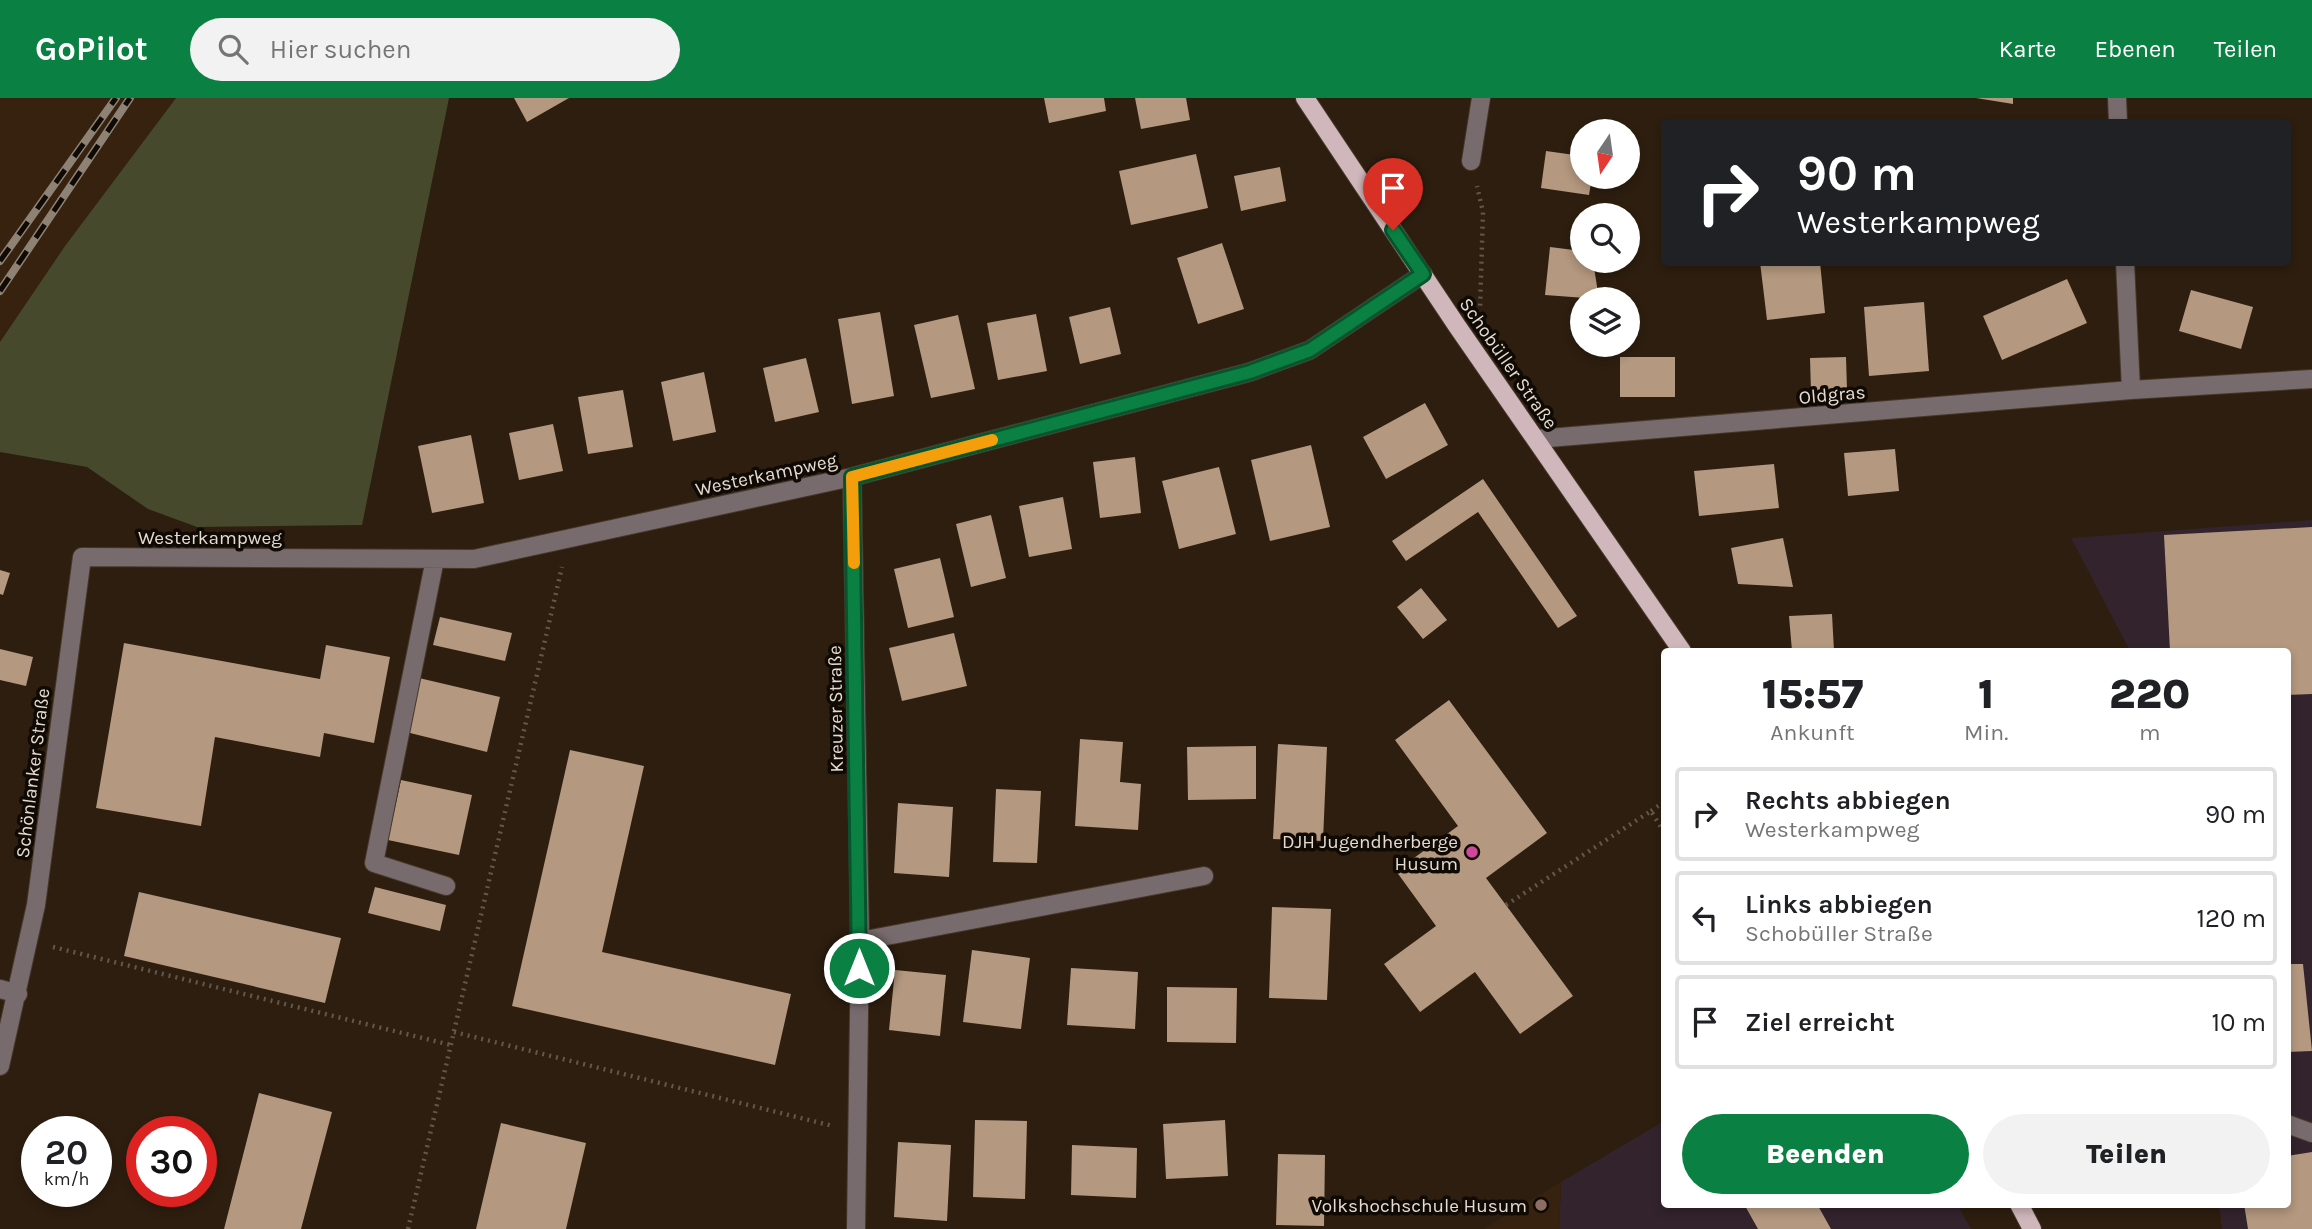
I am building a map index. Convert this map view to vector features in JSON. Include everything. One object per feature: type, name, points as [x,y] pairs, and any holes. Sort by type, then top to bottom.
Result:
[{"type":"main road","name":"Schobüller Straße","points":[[1305,98],[1457,326],[1680,648]]},
{"type":"main road","points":[[2021,1208],[2032,1229]]},
{"type":"street","points":[[1471,161],[1481,98]]},
{"type":"street","points":[[2117,98],[2118,119]]},
{"type":"street","points":[[2125,266],[2131,390]]},
{"type":"street","name":"Westerkampweg","points":[[82,557],[474,559],[852,477],[1250,372],[1310,350],[1423,274]]},
{"type":"street","name":"Oldgras","points":[[1536,439],[2131,390],[2312,379]]},
{"type":"street","name":"Kreuzer Straße","points":[[852,477],[860,941],[856,1229]]},
{"type":"street","name":"Schönlanker Straße","points":[[0,1066],[9,992],[29,942],[36,905],[82,557]]},
{"type":"street","points":[[435,559],[374,863],[446,886]]},
{"type":"street","points":[[860,941],[1204,876]]},
{"type":"street","points":[[2291,1125],[2312,1133]]},
{"type":"path","points":[[1457,326],[1480,309],[1483,212],[1471,161]]},
{"type":"path","points":[[408,1229],[568,538]]},
{"type":"path","points":[[1506,905],[1661,804]]},
{"type":"path","points":[[1651,811],[1661,827]]},
{"type":"path","points":[[29,942],[451,1045]]},
{"type":"path","points":[[454,1032],[857,1132]]},
{"type":"shaded area","points":[[0,98],[176,98],[65,246],[0,342]]},
{"type":"shaded area","points":[[2312,520],[2312,1229],[2222,1229],[2219,1208],[2291,1208],[2291,648],[2128,648],[2071,538]]},
{"type":"shaded area","points":[[1661,1123],[1661,1208],[1959,1208],[1971,1229],[1559,1229],[1561,1182]]},
{"type":"shaded area","name":"Volkshochschule Husum","points":[[1561,1182],[1559,1229],[1483,1229]]},
{"type":"green space","points":[[176,98],[449,98],[362,525],[197,527],[148,509],[87,467],[0,452],[0,342],[65,246]]},
{"type":"building","points":[[514,98],[569,98],[527,122]]},
{"type":"building","points":[[1044,98],[1104,98],[1106,111],[1049,123]]},
{"type":"building","points":[[1135,98],[1186,98],[1190,120],[1141,129]]},
{"type":"building","points":[[1976,98],[2013,98],[2013,104]]},
{"type":"building","points":[[1546,151],[1570,154],[1570,189],[1590,189],[1589,195],[1541,188]]},
{"type":"building","points":[[1196,154],[1208,208],[1131,225],[1119,171]]},
{"type":"building","points":[[1280,167],[1286,201],[1241,211],[1234,176]]},
{"type":"building","points":[[1222,243],[1244,309],[1198,324],[1177,258]]},
{"type":"building","points":[[1550,247],[1570,250],[1570,273],[1595,273],[1597,287],[1570,287],[1570,297],[1545,295]]},
{"type":"building","points":[[1760,266],[1820,266],[1825,313],[1767,320]]},
{"type":"building","points":[[2067,279],[2087,323],[2002,360],[1983,316]]},
{"type":"building","points":[[2191,290],[2253,307],[2241,349],[2179,331]]},
{"type":"building","points":[[1924,302],[1929,371],[1869,376],[1864,307]]},
{"type":"building","points":[[1110,307],[1121,354],[1080,364],[1069,317]]},
{"type":"building","points":[[880,312],[894,396],[852,404],[838,319]]},
{"type":"building","points":[[1036,314],[1047,371],[998,380],[987,323]]},
{"type":"building","points":[[958,315],[975,389],[931,398],[914,325]]},
{"type":"building","points":[[1620,357],[1675,357],[1675,397],[1620,397]]},
{"type":"building","points":[[1846,357],[1847,390],[1811,392],[1810,358]]},
{"type":"building","points":[[806,358],[819,412],[775,422],[763,368]]},
{"type":"building","points":[[704,372],[716,432],[673,441],[661,382]]},
{"type":"building","points":[[623,390],[633,447],[588,454],[578,397]]},
{"type":"building","points":[[1425,403],[1448,445],[1386,479],[1363,437]]},
{"type":"building","points":[[553,424],[563,471],[519,480],[509,433]]},
{"type":"building","points":[[471,435],[484,503],[432,513],[418,446]]},
{"type":"building","points":[[1311,445],[1330,527],[1270,541],[1251,460]]},
{"type":"building","points":[[1895,449],[1899,491],[1848,496],[1844,453]]},
{"type":"building","points":[[1135,457],[1141,513],[1100,518],[1093,462]]},
{"type":"building","points":[[1774,464],[1779,508],[1699,516],[1694,471]]},
{"type":"building","points":[[1219,467],[1236,534],[1179,549],[1162,481]]},
{"type":"building","points":[[1483,479],[1577,616],[1558,628],[1478,512],[1406,561],[1392,541]]},
{"type":"building","points":[[1063,497],[1072,549],[1029,557],[1019,506]]},
{"type":"building","points":[[991,515],[1006,578],[971,587],[956,524]]},
{"type":"building","points":[[2312,527],[2312,694],[2291,695],[2291,648],[2170,648],[2164,535]]},
{"type":"building","points":[[1783,538],[1793,587],[1738,584],[1731,548]]},
{"type":"building","points":[[940,558],[954,617],[908,628],[894,569]]},
{"type":"building","points":[[0,570],[10,573],[3,595],[0,594]]},
{"type":"building","points":[[1421,588],[1447,620],[1423,639],[1397,607]]},
{"type":"building","points":[[1832,614],[1834,648],[1792,648],[1789,616]]},
{"type":"building","points":[[440,617],[512,633],[505,661],[433,645]]},
{"type":"building","points":[[954,633],[967,686],[902,701],[889,648]]},
{"type":"building","points":[[124,643],[320,679],[326,645],[390,657],[374,743],[324,733],[320,757],[215,737],[201,826],[96,808]]},
{"type":"building","points":[[0,649],[33,657],[26,686],[0,680]]},
{"type":"building","points":[[419,678],[500,697],[487,752],[406,732]]},
{"type":"building","name":"DJH Jugendherberge Husum","points":[[1449,700],[1547,833],[1486,878],[1573,996],[1520,1034],[1475,972],[1420,1012],[1384,964],[1436,926],[1396,871],[1458,826],[1395,740]]},
{"type":"building","points":[[1080,739],[1123,742],[1120,782],[1141,784],[1138,830],[1075,826]]},
{"type":"building","points":[[1278,744],[1327,747],[1323,841],[1273,839]]},
{"type":"building","points":[[1256,746],[1256,799],[1188,800],[1187,747]]},
{"type":"building","points":[[570,750],[644,766],[602,952],[791,994],[775,1065],[512,1006]]},
{"type":"building","points":[[401,780],[472,795],[459,855],[388,840]]},
{"type":"building","points":[[996,789],[1041,791],[1037,863],[993,862]]},
{"type":"building","points":[[898,803],[953,807],[949,877],[894,873]]},
{"type":"building","points":[[375,887],[446,905],[440,931],[368,913]]},
{"type":"building","points":[[139,892],[341,938],[325,1003],[124,956]]},
{"type":"building","points":[[1272,907],[1331,909],[1327,1000],[1269,998]]},
{"type":"building","points":[[972,950],[1030,958],[1021,1029],[963,1022]]},
{"type":"building","points":[[2291,964],[2303,964],[2312,1051],[2291,1052]]},
{"type":"building","points":[[1071,968],[1138,972],[1135,1029],[1067,1025]]},
{"type":"building","points":[[895,970],[946,975],[940,1036],[889,1030]]},
{"type":"building","points":[[1167,987],[1237,988],[1236,1043],[1167,1042]]},
{"type":"building","points":[[259,1093],[332,1112],[301,1229],[224,1229]]},
{"type":"building","points":[[975,1120],[1027,1121],[1025,1199],[973,1197]]},
{"type":"building","points":[[1225,1120],[1228,1176],[1166,1179],[1163,1124]]},
{"type":"building","points":[[501,1123],[586,1143],[566,1229],[476,1229]]},
{"type":"building","points":[[898,1142],[951,1145],[947,1221],[894,1217]]},
{"type":"building","points":[[1072,1145],[1137,1148],[1136,1198],[1071,1195]]},
{"type":"building","points":[[2312,1152],[2312,1229],[2248,1229],[2245,1208],[2291,1208],[2291,1155]]},
{"type":"building","points":[[1278,1154],[1325,1155],[1324,1226],[1276,1225]]},
{"type":"building","points":[[1746,1208],[1819,1208],[1831,1229],[1758,1229]]},
{"type":"railway","points":[[0,261],[116,98]]},
{"type":"railway","points":[[0,291],[130,98]]},
{"type":"slow traffic","points":[[854,563],[852,477],[992,440]]},
{"type":"place","name":"DJH Jugendherberge Husum","points":[[1472,852]]},
{"type":"place","name":"Volkshochschule Husum","points":[[1541,1205]]},
{"type":"route","points":[[859,968],[852,477],[1188,390],[1250,372],[1310,350],[1423,274],[1393,230]]}]
